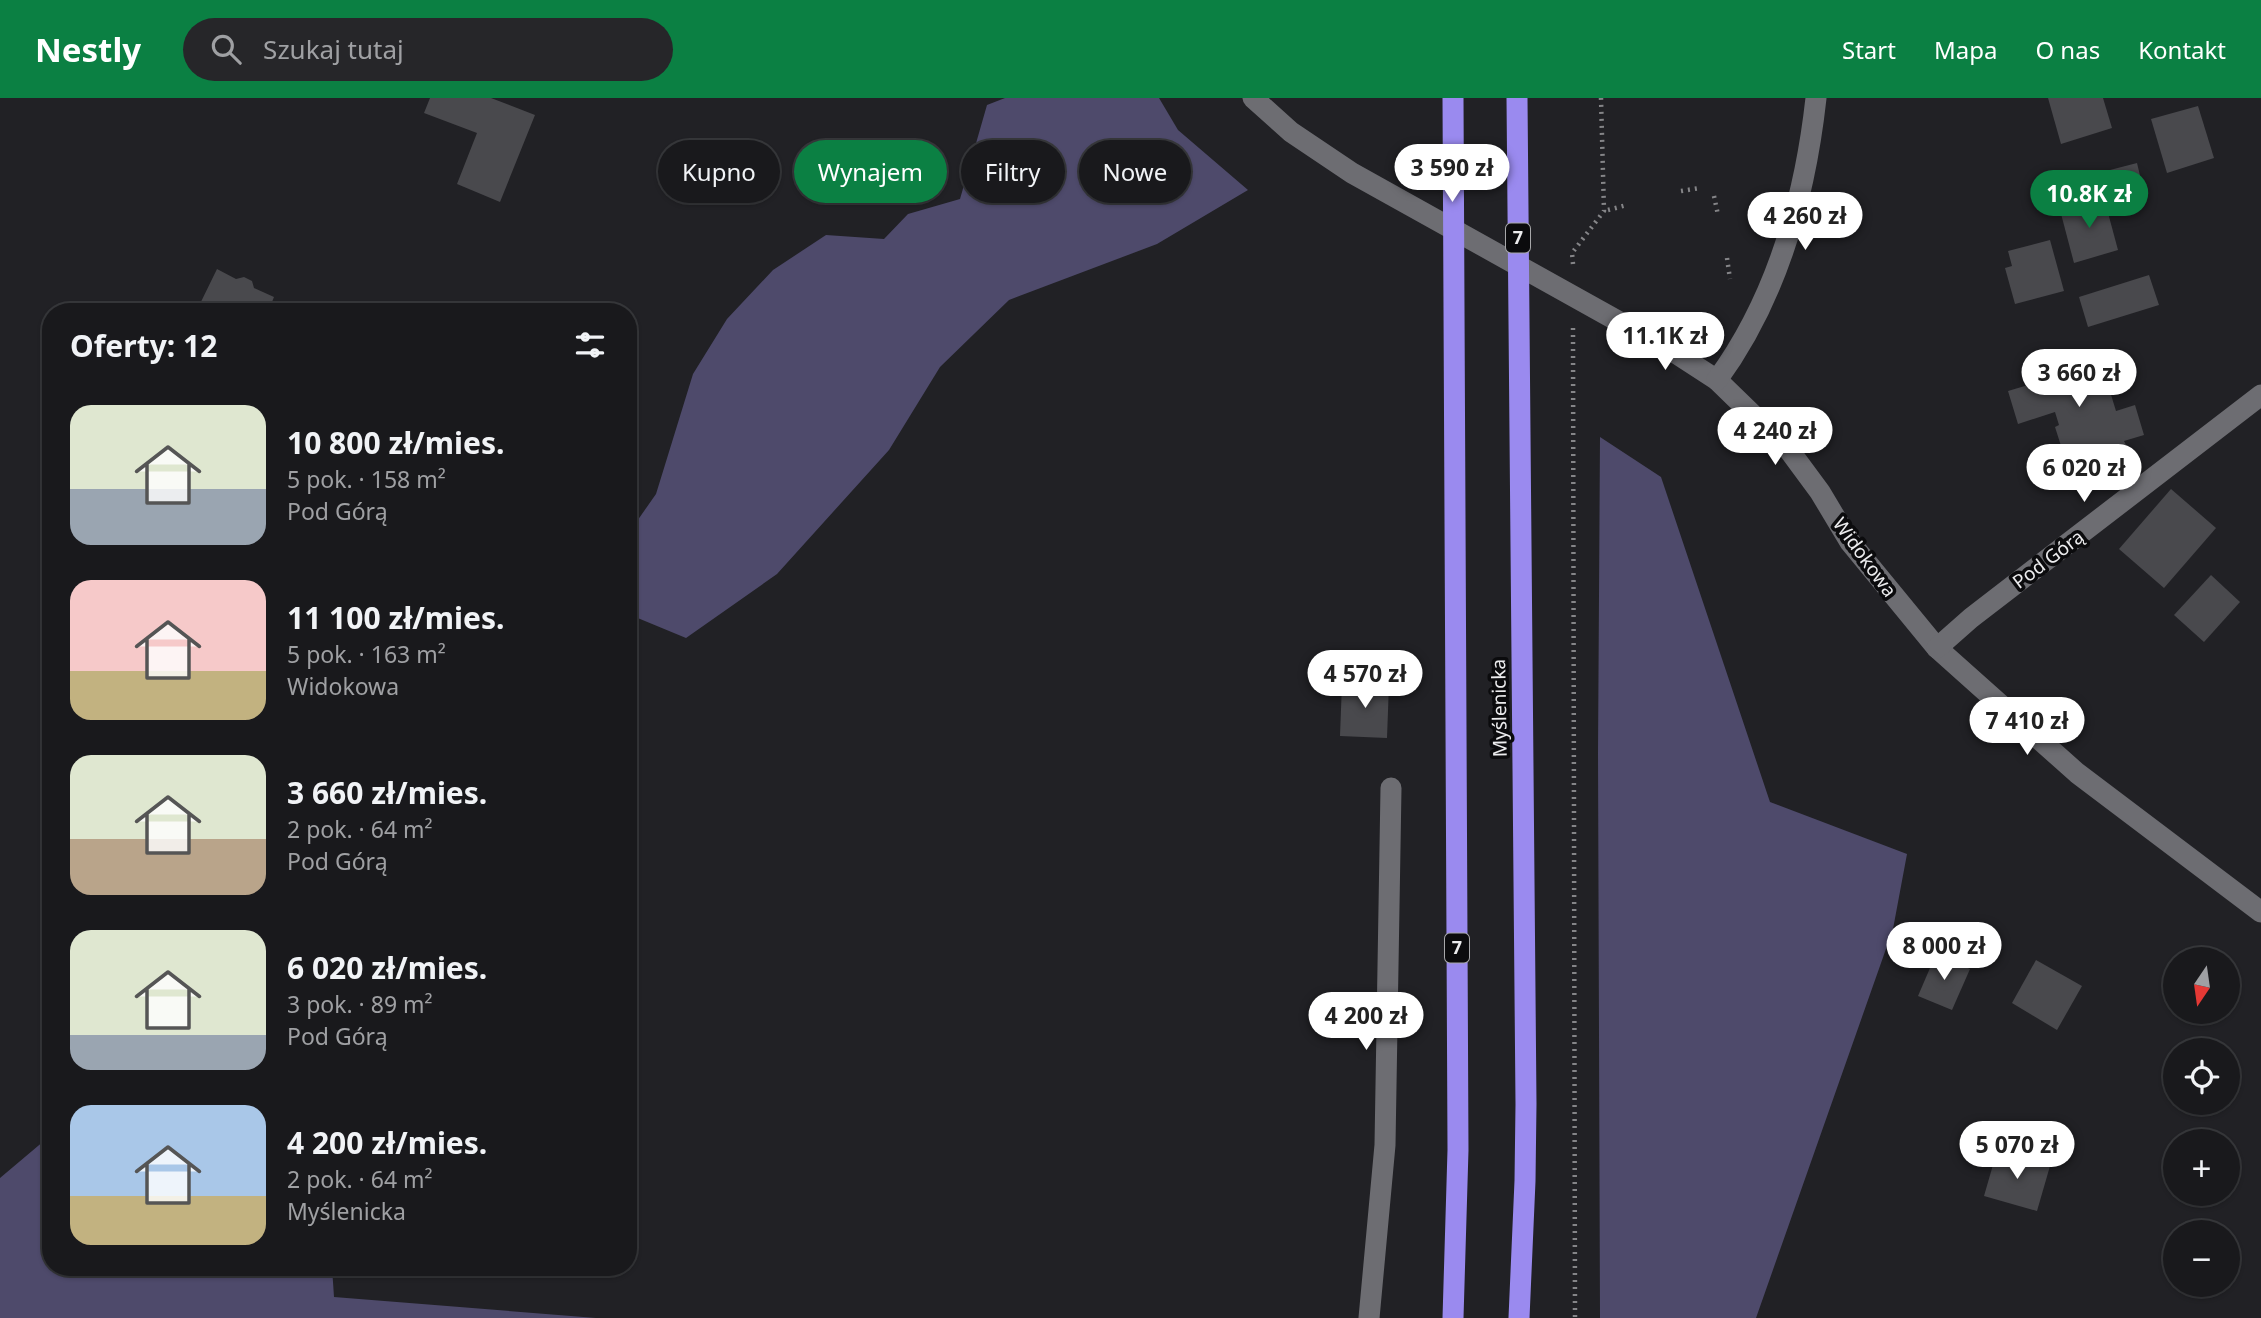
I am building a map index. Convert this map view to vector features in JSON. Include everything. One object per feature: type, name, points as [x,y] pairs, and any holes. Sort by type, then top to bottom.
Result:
[{"type":"highway","name":"7","points":[[1453,98],[1458,1150],[1453,1318]]},
{"type":"highway","name":"Myślenicka","points":[[1517,98],[1525,1090],[1525,1181],[1519,1318]]},
{"type":"street","name":"Widokowa","points":[[1253,98],[1291,132],[1352,173],[1634,330],[1717,380],[1789,450],[1820,492],[1850,542],[1937,648],[2077,773],[2261,912]]},
{"type":"street","points":[[1717,380],[1748,330],[1782,254],[1804,177],[1816,98]]},
{"type":"street","name":"Pod Górą","points":[[1937,648],[1971,618],[2261,395]]},
{"type":"street","points":[[1369,1318],[1385,1145],[1391,788]]},
{"type":"path","points":[[1573,267],[1572,253],[1604,212],[1601,98]]},
{"type":"path","points":[[1681,191],[1700,188]]},
{"type":"path","points":[[1714,195],[1718,215]]},
{"type":"path","points":[[1608,210],[1627,205]]},
{"type":"path","points":[[1727,258],[1730,279]]},
{"type":"path","points":[[1573,323],[1575,1318]]},
{"type":"shaded area","points":[[1005,98],[1159,98],[1178,130],[1190,140],[1079,140],[1079,203],[1191,203],[1191,141],[1248,190],[1157,244],[1009,300],[940,367],[889,450],[777,574],[686,638],[637,618],[637,521],[656,494],[693,374],[727,319],[773,270],[826,235],[884,239],[908,214],[960,199],[961,196],[961,203],[1065,203],[1065,140],[977,140],[987,105]]},
{"type":"shaded area","points":[[1600,437],[1661,477],[1770,802],[1907,854],[1893,929],[1756,1318],[1600,1318]]},
{"type":"shaded area","points":[[42,1143],[42,1276],[333,1276],[334,1297],[596,1318],[0,1318],[0,1178]]},
{"type":"building","points":[[430,98],[491,98],[535,115],[500,202],[457,184],[477,133],[424,113]]},
{"type":"building","points":[[2048,98],[2103,98],[2112,128],[2061,144]]},
{"type":"building","points":[[2198,106],[2214,158],[2167,173],[2151,119]]},
{"type":"building","points":[[2137,163],[2142,184],[2089,198],[2083,177]]},
{"type":"building","points":[[2104,198],[2118,250],[2074,263],[2060,210]]},
{"type":"building","points":[[2050,240],[2064,291],[2015,304],[2005,268],[2012,266],[2008,251]]},
{"type":"building","points":[[217,269],[236,279],[244,277],[252,281],[254,288],[274,297],[272,303],[200,303]]},
{"type":"building","points":[[2149,275],[2159,305],[2088,327],[2079,297]]},
{"type":"building","points":[[2074,361],[2077,369],[2101,362],[2116,411],[2135,405],[2144,435],[2124,441],[2126,445],[2106,451],[2105,447],[2069,458],[2066,448],[2062,449],[2055,427],[2059,425],[2055,412],[2018,424],[2008,391],[2058,376],[2055,367]]},
{"type":"building","points":[[2171,489],[2216,528],[2164,588],[2119,549]]},
{"type":"building","points":[[2211,575],[2240,602],[2204,642],[2174,615]]},
{"type":"building","points":[[1342,683],[1389,684],[1387,738],[1340,736]]},
{"type":"building","points":[[1936,954],[1970,969],[1952,1010],[1918,996]]},
{"type":"building","points":[[2036,960],[2082,986],[2057,1030],[2012,1003]]},
{"type":"building","points":[[1997,1151],[2050,1166],[2037,1211],[1984,1196]]}]
